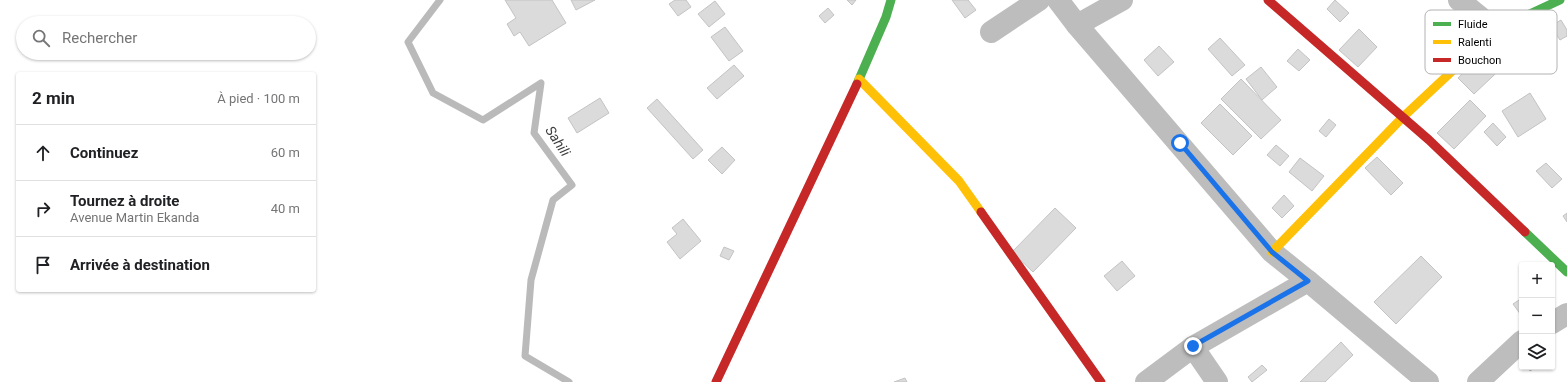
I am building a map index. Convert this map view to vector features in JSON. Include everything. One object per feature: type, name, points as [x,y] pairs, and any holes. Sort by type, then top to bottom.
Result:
[{"type":"street","points":[[716,382],[859,79],[886,17],[891,0]]},
{"type":"street","points":[[992,32],[1039,0]]},
{"type":"street","points":[[1058,0],[1077,25],[1272,252],[1428,382]]},
{"type":"street","points":[[1077,25],[1122,0]]},
{"type":"street","points":[[1268,0],[1429,140],[1567,272]]},
{"type":"street","points":[[1460,0],[1472,10]]},
{"type":"street","points":[[1539,10],[1560,0]]},
{"type":"street","points":[[1272,252],[1403,117],[1449,74]]},
{"type":"street","points":[[859,79],[959,182],[1101,382]]},
{"type":"street","points":[[1146,382],[1193,346],[1308,281]]},
{"type":"street","points":[[1555,321],[1567,314]]},
{"type":"street","points":[[1478,382],[1519,344]]},
{"type":"street","points":[[1193,346],[1217,382]]},
{"type":"building","points":[[505,0],[552,0],[566,23],[529,46],[520,32],[514,36],[507,24],[516,18]]},
{"type":"building","points":[[571,0],[595,0],[576,10]]},
{"type":"building","points":[[675,0],[686,0],[691,7],[678,16],[669,4]]},
{"type":"building","points":[[847,0],[856,0],[852,5]]},
{"type":"building","points":[[952,0],[968,0],[976,10],[965,18]]},
{"type":"building","points":[[1335,0],[1349,13],[1340,22],[1327,9]]},
{"type":"building","points":[[715,1],[725,14],[709,27],[698,14]]},
{"type":"building","points":[[828,8],[834,15],[825,23],[819,16]]},
{"type":"building","points":[[1561,20],[1567,30],[1567,36],[1560,40],[1557,35],[1557,22]]},
{"type":"building","points":[[725,27],[743,51],[729,61],[711,37]]},
{"type":"building","points":[[1359,29],[1377,47],[1358,67],[1339,50]]},
{"type":"building","points":[[1220,38],[1245,65],[1232,76],[1208,49]]},
{"type":"building","points":[[1159,46],[1174,62],[1158,76],[1144,60]]},
{"type":"building","points":[[1298,49],[1310,60],[1299,71],[1287,61]]},
{"type":"building","points":[[734,65],[744,76],[717,99],[707,88]]},
{"type":"building","points":[[1261,67],[1277,87],[1262,100],[1246,79]]},
{"type":"building","points":[[1462,74],[1495,74],[1474,94],[1458,78]]},
{"type":"building","points":[[1241,79],[1281,120],[1261,139],[1221,99]]},
{"type":"building","points":[[1530,93],[1546,119],[1518,137],[1502,111]]},
{"type":"building","points":[[600,98],[609,113],[577,133],[568,118]]},
{"type":"building","points":[[657,99],[703,150],[693,159],[647,108]]},
{"type":"building","points":[[1470,100],[1486,116],[1454,149],[1437,133]]},
{"type":"building","points":[[1220,104],[1252,136],[1233,155],[1201,123]]},
{"type":"building","points":[[1329,119],[1336,125],[1326,137],[1319,131]]},
{"type":"building","points":[[1493,123],[1506,137],[1497,146],[1484,132]]},
{"type":"building","points":[[1276,145],[1289,156],[1280,166],[1267,155]]},
{"type":"building","points":[[722,147],[735,160],[722,174],[708,160]]},
{"type":"building","points":[[1377,157],[1403,183],[1391,195],[1365,168]]},
{"type":"building","points":[[1300,158],[1324,176],[1312,191],[1289,172]]},
{"type":"building","points":[[1546,163],[1562,179],[1552,188],[1536,171]]},
{"type":"building","points":[[1284,195],[1294,206],[1282,218],[1272,208]]},
{"type":"building","points":[[1055,208],[1076,228],[1033,272],[1012,252]]},
{"type":"building","points":[[1567,213],[1567,222],[1563,216]]},
{"type":"building","points":[[683,219],[701,241],[680,259],[667,242],[677,234],[672,228]]},
{"type":"building","points":[[724,247],[734,251],[729,260],[720,256]]},
{"type":"building","points":[[1421,256],[1442,277],[1396,324],[1374,302]]},
{"type":"building","points":[[1122,261],[1135,276],[1117,291],[1104,276]]},
{"type":"building","points":[[1519,300],[1519,312],[1513,304]]},
{"type":"building","points":[[1341,342],[1353,355],[1325,382],[1300,382]]},
{"type":"building","points":[[1262,365],[1267,370],[1252,382],[1248,377]]},
{"type":"building","points":[[905,378],[907,382],[894,382]]},
{"type":"waterway","name":"Sahili","points":[[440,0],[408,42],[433,93],[483,120],[541,83],[534,133],[572,185],[553,200],[531,280],[525,356],[569,382]]},
{"type":"traffic: fast","points":[[857,84],[886,17],[891,0]]},
{"type":"traffic: fast","points":[[1538,10],[1560,0]]},
{"type":"traffic: fast","points":[[1525,232],[1567,272]]},
{"type":"traffic: slow","points":[[1272,252],[1403,117],[1449,74]]},
{"type":"traffic: slow","points":[[859,79],[959,181],[981,212]]},
{"type":"traffic: jam","points":[[1268,0],[1429,140],[1525,232]]},
{"type":"traffic: jam","points":[[716,382],[857,84]]},
{"type":"traffic: jam","points":[[981,212],[1101,382]]},
{"type":"route","points":[[1180,143],[1272,252],[1308,281],[1193,346]]}]
